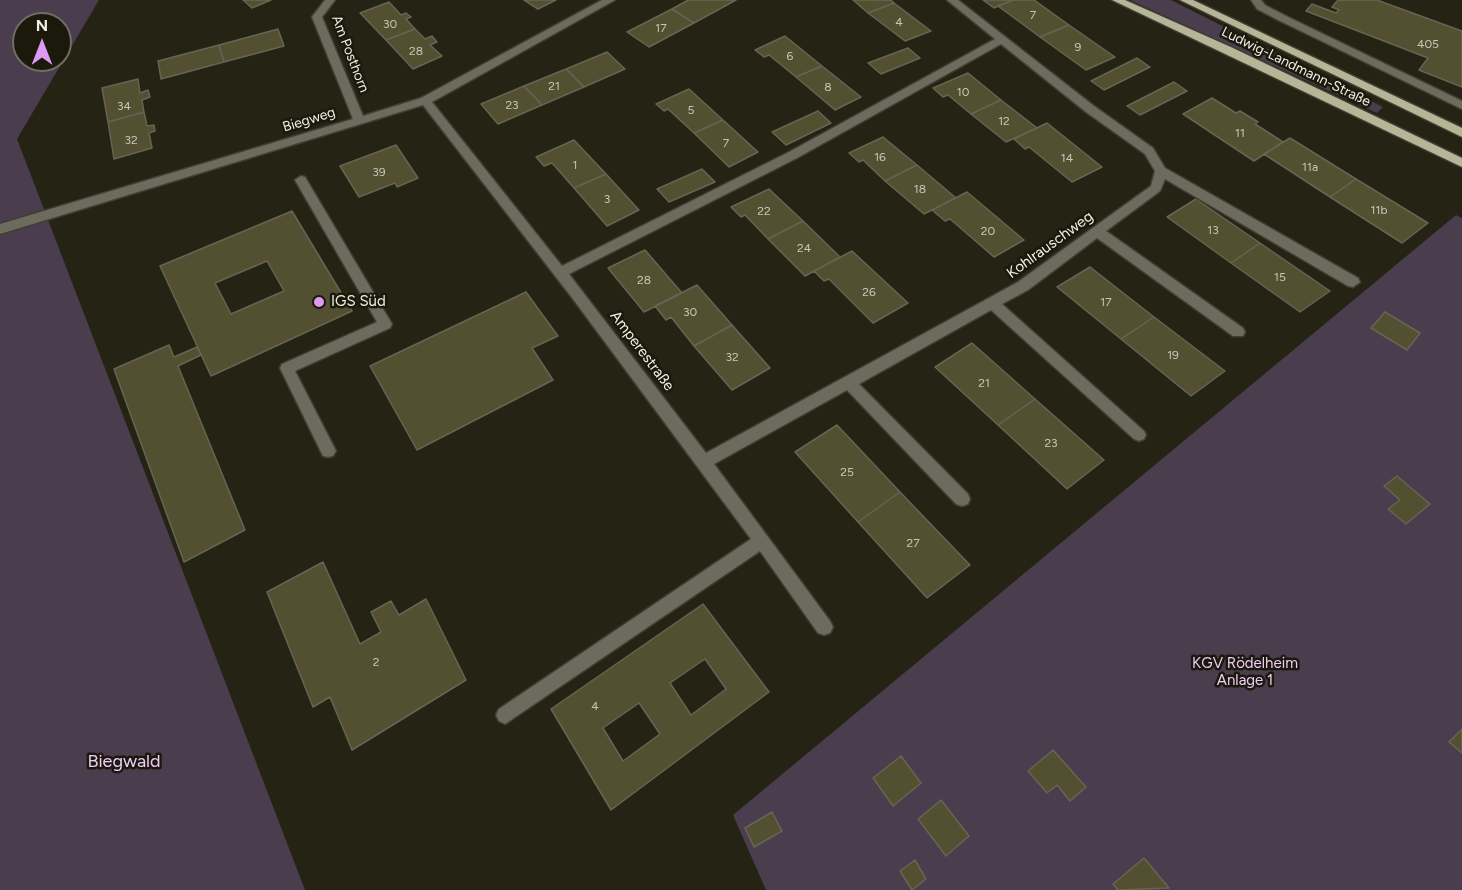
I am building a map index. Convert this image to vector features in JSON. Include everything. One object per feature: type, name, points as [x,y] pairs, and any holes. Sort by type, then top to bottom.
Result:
[{"type":"main road","name":"Ludwig-Landmann-Straße","points":[[1117,0],[1462,163]]},
{"type":"main road","name":"Ludwig-Landmann-Straße","points":[[1185,0],[1462,133]]},
{"type":"street","name":"Am Posthorn","points":[[330,0],[317,17],[359,120]]},
{"type":"street","name":"Biegweg","points":[[0,229],[103,200],[425,101],[610,0]]},
{"type":"street","points":[[952,0],[1090,109],[1149,151],[1161,171],[1353,282]]},
{"type":"street","points":[[1256,0],[1261,7],[1282,18],[1462,105]]},
{"type":"street","points":[[562,272],[793,155],[1002,39]]},
{"type":"street","name":"Amperestraße","points":[[425,101],[562,272],[706,461],[824,627]]},
{"type":"street","name":"Kohlrauschweg","points":[[706,461],[1023,286],[1156,188],[1161,171]]},
{"type":"street","points":[[301,180],[385,324],[287,369],[328,451]]},
{"type":"street","points":[[1097,231],[1238,332]]},
{"type":"street","points":[[992,303],[1139,435]]},
{"type":"street","points":[[849,382],[962,499]]},
{"type":"street","points":[[505,715],[763,540]]},
{"type":"green space","name":"Biegwald","points":[[0,0],[99,0],[72,46],[72,12],[12,12],[12,72],[57,72],[17,139],[305,890],[0,890]]},
{"type":"green space","points":[[1130,0],[1171,0],[1383,107],[1377,113]]},
{"type":"green space","name":"KGV Rödelheim Anlage 1","points":[[1456,215],[1462,218],[1462,890],[766,890],[733,815]]},
{"type":"building","points":[[243,0],[271,0],[252,8]]},
{"type":"building","points":[[524,0],[556,0],[538,9]]},
{"type":"building","points":[[688,0],[736,0],[694,23],[672,9]]},
{"type":"building","points":[[853,0],[891,0],[894,3],[868,13]]},
{"type":"building","points":[[983,0],[1013,0],[994,8]]},
{"type":"building","points":[[1013,0],[1034,0],[1069,25],[1040,37],[998,6]]},
{"type":"building","points":[[1338,0],[1377,0],[1462,31],[1462,87],[1419,70],[1428,58],[1306,11],[1312,4],[1336,13],[1339,10],[1332,7]]},
{"type":"building","points":[[389,2],[401,15],[406,13],[411,17],[406,19],[415,29],[386,40],[360,13]]},
{"type":"building","points":[[894,3],[931,31],[905,41],[868,13]]},
{"type":"building","points":[[672,9],[694,23],[649,47],[627,32]]},
{"type":"building","points":[[1069,25],[1115,57],[1086,70],[1040,37]]},
{"type":"building","points":[[278,29],[284,46],[224,62],[219,45]]},
{"type":"building","points":[[415,29],[425,39],[432,36],[437,42],[430,45],[442,56],[413,69],[386,40]]},
{"type":"building","points":[[785,36],[822,66],[796,77],[769,55],[764,57],[755,50]]},
{"type":"building","points":[[219,45],[224,62],[161,79],[158,61]]},
{"type":"building","points":[[908,48],[920,58],[881,74],[868,63]]},
{"type":"building","points":[[607,52],[625,69],[584,87],[566,69]]},
{"type":"building","points":[[1137,58],[1150,67],[1104,90],[1091,81]]},
{"type":"building","points":[[822,66],[861,97],[835,110],[796,77]]},
{"type":"building","points":[[566,69],[584,87],[542,105],[524,86]]},
{"type":"building","points":[[968,73],[1001,100],[971,114],[948,95],[943,97],[933,88]]},
{"type":"building","points":[[138,79],[140,93],[148,90],[150,97],[142,100],[144,112],[108,122],[102,88]]},
{"type":"building","points":[[1174,82],[1187,91],[1140,115],[1127,106]]},
{"type":"building","points":[[524,86],[542,105],[498,124],[481,104]]},
{"type":"building","points":[[689,89],[723,120],[694,133],[668,109],[664,111],[656,104]]},
{"type":"building","points":[[1212,98],[1236,113],[1240,111],[1258,122],[1255,124],[1283,142],[1254,161],[1183,114]]},
{"type":"building","points":[[1001,100],[1037,128],[1006,142],[971,114]]},
{"type":"building","points":[[818,111],[831,123],[786,145],[772,132]]},
{"type":"building","points":[[144,112],[147,126],[154,125],[155,131],[149,133],[152,148],[114,159],[108,122]]},
{"type":"building","points":[[723,120],[758,152],[729,167],[694,133]]},
{"type":"building","points":[[1047,123],[1102,167],[1072,182],[1029,147],[1025,149],[1014,139]]},
{"type":"building","points":[[883,137],[917,165],[885,181],[863,160],[859,162],[849,153]]},
{"type":"building","points":[[1290,138],[1356,179],[1330,197],[1264,154]]},
{"type":"building","points":[[574,140],[606,174],[574,188],[552,163],[544,166],[536,157]]},
{"type":"building","points":[[396,145],[418,178],[397,187],[395,183],[359,197],[340,166]]},
{"type":"building","points":[[917,165],[956,198],[924,214],[885,181]]},
{"type":"building","points":[[702,169],[715,182],[669,202],[657,189]]},
{"type":"building","points":[[606,174],[639,210],[607,226],[574,188]]},
{"type":"building","points":[[1356,179],[1428,223],[1402,243],[1330,197]]},
{"type":"building","points":[[769,189],[803,221],[768,239],[745,215],[741,217],[731,207]]},
{"type":"building","points":[[967,192],[1024,240],[994,257],[950,219],[945,221],[932,210]]},
{"type":"building","points":[[1196,199],[1260,243],[1231,263],[1167,217]]},
{"type":"building","points":[[292,211],[352,311],[211,376],[160,266]],"holes":[[[267,261],[284,291],[231,314],[215,283]]]},
{"type":"building","points":[[803,221],[840,257],[805,276],[768,239]]},
{"type":"building","points":[[1260,243],[1330,291],[1300,312],[1231,263]]},
{"type":"building","points":[[645,250],[682,293],[644,312],[608,268]]},
{"type":"building","points":[[852,251],[908,303],[873,323],[829,279],[824,281],[814,271]]},
{"type":"building","points":[[1090,267],[1154,317],[1121,339],[1057,287]]},
{"type":"building","points":[[697,285],[732,325],[694,346],[671,317],[666,320],[655,306]]},
{"type":"building","points":[[526,292],[558,336],[532,348],[553,380],[417,450],[370,366]]},
{"type":"building","points":[[1385,312],[1420,333],[1407,350],[1371,328]]},
{"type":"building","points":[[1154,317],[1225,371],[1191,396],[1121,339]]},
{"type":"building","points":[[732,325],[770,368],[732,390],[694,346]]},
{"type":"building","points":[[972,343],[1035,399],[998,425],[935,367]]},
{"type":"building","points":[[169,345],[174,357],[197,347],[201,355],[178,366],[245,530],[184,562],[114,369]]},
{"type":"building","points":[[1035,399],[1104,460],[1067,489],[998,425]]},
{"type":"building","points":[[837,425],[900,492],[858,522],[795,452]]},
{"type":"building","points":[[1397,476],[1430,504],[1406,524],[1388,509],[1400,500],[1384,486]]},
{"type":"building","points":[[900,492],[970,565],[927,598],[858,522]]},
{"type":"building","points":[[323,562],[360,644],[381,632],[371,612],[391,601],[399,615],[426,599],[466,680],[352,750],[330,697],[313,707],[267,592]]},
{"type":"building","points":[[703,604],[769,692],[611,810],[551,709]],"holes":[[[705,659],[726,689],[691,715],[670,683]],[[639,703],[660,734],[623,761],[603,728]]]},
{"type":"building","points":[[1462,729],[1462,753],[1449,742]]},
{"type":"building","points":[[1053,750],[1086,787],[1070,801],[1057,785],[1047,793],[1028,771]]},
{"type":"building","points":[[901,756],[921,783],[893,806],[873,778]]},
{"type":"building","points":[[941,800],[969,836],[946,856],[918,819]]},
{"type":"building","points":[[772,812],[782,831],[754,847],[745,828]]},
{"type":"building","points":[[1144,858],[1169,888],[1118,890],[1113,884]]},
{"type":"building","points":[[915,860],[926,879],[912,890],[900,871]]},
{"type":"place","name":"IGS Süd","points":[[319,302]]}]
